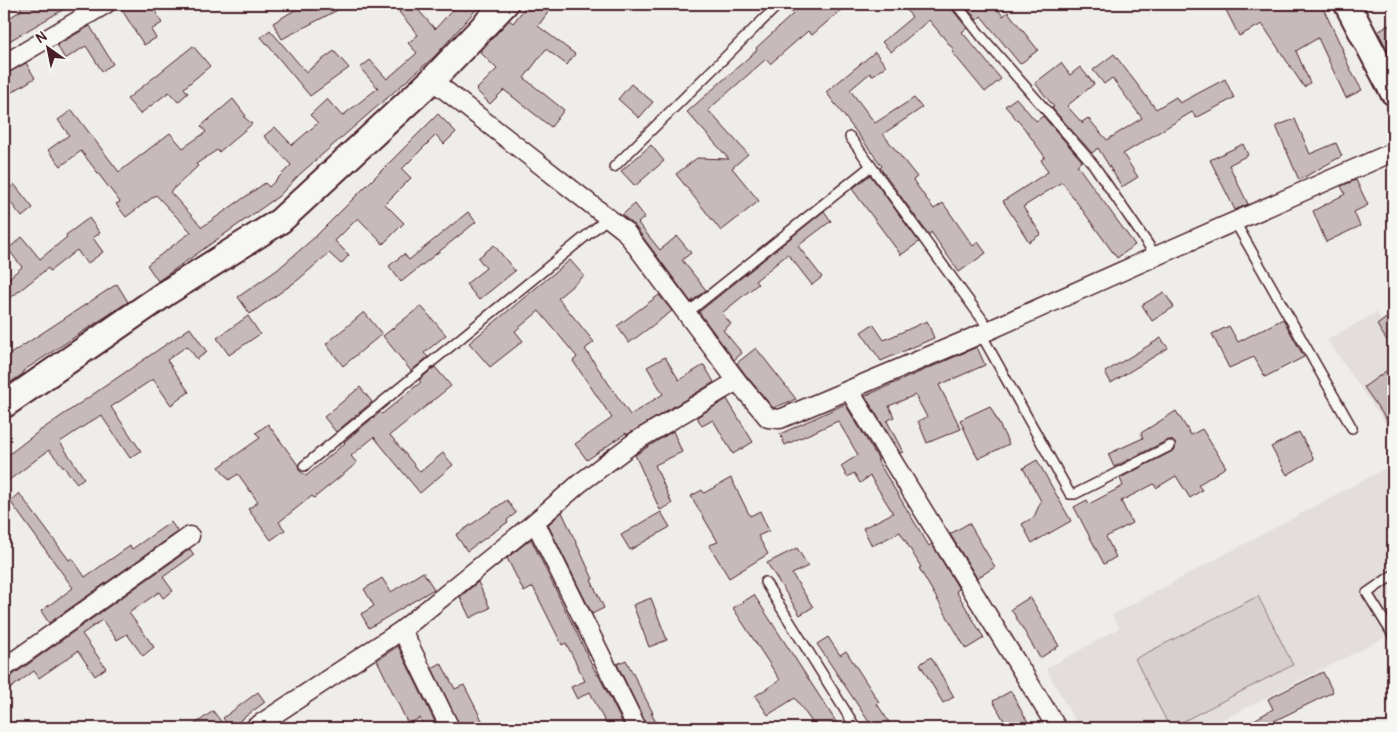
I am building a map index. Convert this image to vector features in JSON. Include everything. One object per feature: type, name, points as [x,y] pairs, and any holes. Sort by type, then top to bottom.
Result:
[{"type":"street","points":[[4,64],[106,4]]},
{"type":"street","points":[[4,405],[166,293],[280,221],[432,80],[505,4]]},
{"type":"street","points":[[1347,4],[1392,83]]},
{"type":"street","points":[[432,80],[625,230],[737,381],[768,418],[780,419],[986,332],[1393,152]]},
{"type":"street","points":[[254,728],[402,630],[535,522],[580,482],[636,441],[737,381]]},
{"type":"street","points":[[849,390],[1057,728]]},
{"type":"street","points":[[535,522],[637,728]]},
{"type":"street","points":[[4,668],[190,536]]},
{"type":"street","points":[[402,630],[450,728]]},
{"type":"lane","points":[[614,167],[778,4]]},
{"type":"lane","points":[[956,4],[982,37],[1092,164],[1156,256]]},
{"type":"lane","points":[[850,137],[986,332],[1070,494],[1075,494],[1170,446]]},
{"type":"lane","points":[[686,314],[871,166]]},
{"type":"lane","points":[[304,466],[608,218]]},
{"type":"lane","points":[[1235,222],[1352,428]]},
{"type":"lane","points":[[1393,575],[1367,594],[1393,635]]},
{"type":"lane","points":[[765,582],[856,728]]},
{"type":"shaded area","points":[[1377,312],[1381,320],[1393,312],[1393,434],[1327,340]]},
{"type":"shaded area","points":[[1393,464],[1393,635],[1207,728],[1079,728],[1046,669],[1119,628],[1112,615]]},
{"type":"shaded area","points":[[1258,596],[1293,665],[1170,728],[1135,659]]},
{"type":"building","points":[[18,4],[73,4],[4,44],[4,21],[22,10]]},
{"type":"building","points":[[118,4],[151,4],[162,23],[151,30],[156,38],[144,45]]},
{"type":"building","points":[[305,4],[349,4],[282,39],[273,23]]},
{"type":"building","points":[[409,4],[413,4],[435,29],[458,4],[481,4],[435,56],[300,174],[279,196],[158,281],[147,265],[191,232],[156,195],[126,217],[116,204],[120,202],[81,151],[61,166],[48,150],[69,135],[58,120],[72,110],[119,172],[170,133],[183,148],[206,132],[201,126],[233,99],[246,116],[244,117],[252,124],[219,152],[217,150],[196,164],[198,166],[170,192],[202,227],[265,183],[269,187],[291,165],[264,136],[275,127],[292,145],[318,123],[310,115],[327,99],[342,116],[378,88],[360,68],[370,60],[387,79],[417,53],[408,43],[418,35],[399,12]]},
{"type":"building","points":[[528,4],[540,4],[549,11],[538,26],[575,54],[567,65],[546,49],[524,78],[564,110],[551,127],[504,90],[490,104],[476,90],[497,69],[480,52],[509,20],[513,23]]},
{"type":"building","points":[[785,4],[848,4],[812,35],[808,31],[770,64],[766,59],[708,110],[748,154],[732,168],[759,201],[721,231],[676,174],[697,158],[729,159],[687,112],[757,50],[756,48],[793,14]]},
{"type":"building","points":[[901,4],[950,4],[967,28],[962,32],[1001,79],[985,92],[929,20],[891,52],[882,42],[912,17]]},
{"type":"building","points":[[964,4],[996,4],[994,5],[1003,16],[1008,12],[1038,50],[1020,64],[981,16],[977,20]]},
{"type":"building","points":[[1223,4],[1290,4],[1292,8],[1301,4],[1321,4],[1351,71],[1362,90],[1346,98],[1318,38],[1296,51],[1310,83],[1304,87],[1262,24],[1239,36]]},
{"type":"building","points":[[1388,25],[1393,34],[1393,60],[1378,32]]},
{"type":"building","points":[[90,26],[113,64],[102,71],[86,46],[65,59],[57,45]]},
{"type":"building","points":[[270,30],[306,72],[334,51],[349,68],[310,96],[261,37]]},
{"type":"building","points":[[193,46],[210,66],[184,88],[188,93],[178,102],[169,92],[140,114],[127,99]]},
{"type":"building","points":[[875,52],[886,66],[872,76],[870,73],[850,90],[875,123],[914,98],[922,108],[883,134],[917,177],[913,180],[934,209],[943,203],[973,246],[978,242],[986,253],[959,272],[931,232],[929,235],[880,168],[882,166],[826,92]]},
{"type":"building","points":[[1114,54],[1156,109],[1176,97],[1180,103],[1225,79],[1234,98],[1196,118],[1192,112],[1123,154],[1138,177],[1122,187],[1098,148],[1092,153],[1052,108],[1054,107],[1035,83],[1061,63],[1070,75],[1080,67],[1094,84],[1067,106],[1083,124],[1082,122],[1088,118],[1107,140],[1142,118],[1112,78],[1104,84],[1093,70]]},
{"type":"building","points":[[26,63],[35,78],[4,97],[4,75]]},
{"type":"building","points":[[631,84],[653,102],[639,118],[618,99]]},
{"type":"building","points":[[1016,98],[1036,121],[1043,116],[1082,161],[1077,165],[1135,245],[1117,258],[1062,182],[1023,207],[1041,234],[1029,242],[1003,201],[1048,172],[1041,160],[1045,157],[1005,106]]},
{"type":"building","points":[[438,114],[456,132],[444,144],[436,135],[402,169],[411,178],[385,204],[404,223],[383,244],[358,218],[335,241],[349,255],[341,264],[329,253],[298,280],[250,314],[238,297],[277,270],[315,237]]},
{"type":"building","points":[[1295,119],[1310,154],[1336,143],[1342,156],[1299,180],[1276,126]]},
{"type":"building","points":[[1243,144],[1248,155],[1229,165],[1248,204],[1235,210],[1210,160]]},
{"type":"building","points":[[651,145],[664,161],[635,186],[621,171]]},
{"type":"building","points":[[870,175],[919,242],[901,255],[852,189]]},
{"type":"building","points":[[1356,180],[1368,205],[1354,212],[1360,226],[1326,242],[1313,211],[1345,194],[1341,186]]},
{"type":"building","points":[[14,184],[33,208],[22,217],[4,194]]},
{"type":"building","points":[[635,204],[645,217],[638,223],[660,250],[677,236],[691,253],[682,260],[706,290],[691,302],[634,225],[622,215]]},
{"type":"building","points":[[824,211],[831,221],[798,246],[822,277],[812,285],[788,254],[755,281],[758,284],[722,313],[731,324],[723,330],[742,353],[734,360],[699,312]]},
{"type":"building","points":[[468,212],[476,222],[401,282],[389,266],[404,254],[409,260]]},
{"type":"building","points":[[89,218],[100,233],[93,238],[103,252],[87,264],[77,250],[50,271],[48,268],[4,303],[4,282],[22,267],[8,249],[22,237],[40,259],[67,237],[66,235]]},
{"type":"building","points":[[494,245],[515,271],[479,300],[466,284],[486,268],[478,258]]},
{"type":"building","points":[[570,260],[584,276],[558,298],[594,342],[585,349],[630,415],[663,394],[647,367],[665,357],[679,380],[704,365],[714,382],[627,435],[626,433],[587,460],[575,444],[612,418],[573,361],[577,357],[539,311],[515,331],[523,341],[490,367],[469,343]]},
{"type":"building","points":[[117,284],[128,302],[23,371],[24,373],[4,387],[4,358]]},
{"type":"building","points":[[1164,292],[1174,307],[1152,321],[1142,305]]},
{"type":"building","points":[[659,295],[672,311],[629,343],[617,326]]},
{"type":"building","points":[[421,306],[446,335],[424,353],[428,357],[411,371],[383,336]]},
{"type":"building","points":[[364,312],[382,334],[343,366],[326,344]]},
{"type":"building","points":[[1393,313],[1393,350],[1377,325]]},
{"type":"building","points":[[248,316],[260,334],[229,355],[217,338]]},
{"type":"building","points":[[1283,319],[1304,357],[1265,377],[1254,357],[1229,368],[1212,334],[1229,326],[1238,342]]},
{"type":"building","points":[[927,321],[934,338],[881,361],[861,332],[873,324],[884,340]]},
{"type":"building","points":[[190,328],[207,352],[197,359],[187,346],[167,360],[189,392],[171,405],[153,379],[111,407],[141,451],[130,458],[101,415],[60,442],[84,478],[77,483],[49,450],[4,484],[4,458],[38,432]]},
{"type":"building","points":[[1161,338],[1168,348],[1111,383],[1105,372]]},
{"type":"building","points":[[977,347],[985,365],[939,385],[961,429],[927,443],[918,421],[927,417],[915,395],[889,406],[894,417],[887,421],[903,452],[900,453],[865,396]]},
{"type":"building","points":[[756,348],[796,399],[773,408],[745,374],[737,363]]},
{"type":"building","points":[[1393,366],[1393,429],[1364,387]]},
{"type":"building","points":[[435,367],[451,386],[390,435],[420,472],[443,453],[453,465],[420,493],[374,437],[351,456],[357,463],[314,498],[312,496],[279,522],[285,530],[271,540],[248,509],[258,502],[238,474],[229,480],[219,467],[260,438],[256,433],[268,424],[298,465],[299,470],[306,476],[380,412],[382,414],[421,382],[419,380]]},
{"type":"building","points":[[360,387],[372,402],[336,432],[324,417]]},
{"type":"building","points":[[727,399],[753,442],[733,454],[713,420],[702,426],[697,417]]},
{"type":"building","points":[[845,404],[929,546],[932,544],[959,589],[956,591],[984,638],[966,649],[900,532],[872,546],[863,528],[893,513],[870,476],[860,483],[854,473],[847,477],[841,466],[858,455],[838,421],[785,445],[780,434]]},
{"type":"building","points":[[990,406],[1009,444],[978,459],[960,420]]},
{"type":"building","points":[[1176,411],[1191,435],[1202,429],[1226,467],[1198,485],[1202,490],[1190,498],[1176,476],[1156,488],[1154,484],[1121,501],[1132,523],[1106,537],[1116,557],[1104,564],[1074,507],[1087,500],[1089,504],[1123,486],[1120,478],[1175,450],[1175,443],[1168,440],[1114,467],[1108,454],[1143,438],[1141,433]]},
{"type":"building","points":[[673,431],[682,452],[655,465],[672,504],[660,510],[635,455]]},
{"type":"building","points":[[1299,432],[1314,459],[1287,475],[1271,447]]},
{"type":"building","points":[[1037,460],[1071,521],[1032,543],[1022,524],[1034,517],[1041,501],[1023,468]]},
{"type":"building","points":[[731,478],[750,516],[760,511],[769,531],[758,536],[768,554],[729,578],[709,545],[718,542],[691,496],[702,490],[704,493]]},
{"type":"building","points":[[19,493],[69,560],[72,558],[85,577],[130,546],[132,549],[171,522],[178,532],[49,623],[41,611],[73,588],[10,501]]},
{"type":"building","points":[[507,500],[516,513],[507,520],[508,522],[467,551],[456,535]]},
{"type":"building","points":[[562,512],[593,579],[591,580],[604,608],[592,614],[548,525]]},
{"type":"building","points":[[661,512],[670,527],[630,550],[621,535]]},
{"type":"building","points":[[969,523],[995,567],[977,578],[950,534]]},
{"type":"building","points":[[531,539],[625,728],[608,728],[590,692],[577,699],[571,687],[585,681],[566,643],[562,645],[533,587],[524,592],[507,558]]},
{"type":"building","points":[[797,548],[808,566],[792,574],[813,607],[800,615],[767,563]]},
{"type":"building","points":[[190,549],[194,555],[163,577],[173,591],[163,598],[159,592],[129,613],[154,647],[143,656],[127,634],[117,640],[102,620],[82,634],[106,668],[95,676],[78,651],[39,678],[34,671],[4,693],[4,678],[10,677]]},
{"type":"building","points":[[423,572],[434,589],[369,628],[361,614],[374,606],[364,589],[382,578],[391,592]]},
{"type":"building","points":[[478,582],[490,608],[470,618],[460,597]]},
{"type":"building","points":[[754,595],[840,728],[816,728],[795,698],[768,715],[755,696],[780,680],[733,608]]},
{"type":"building","points":[[1030,597],[1059,646],[1040,658],[1011,609]]},
{"type":"building","points":[[651,598],[667,640],[649,647],[633,605]]},
{"type":"building","points":[[828,637],[840,655],[846,651],[879,702],[877,704],[893,728],[873,728],[817,644]]},
{"type":"building","points":[[398,646],[438,728],[424,728],[420,718],[408,724],[377,660]]},
{"type":"building","points":[[931,657],[954,697],[943,703],[920,664]]},
{"type":"building","points":[[626,660],[659,728],[648,728],[617,664]]},
{"type":"building","points":[[441,663],[455,689],[464,685],[486,728],[461,728],[432,668]]},
{"type":"building","points":[[1323,672],[1333,692],[1260,728],[1252,728],[1249,723],[1273,709],[1268,699]]},
{"type":"building","points":[[1011,691],[1032,728],[1008,728],[993,701]]},
{"type":"building","points":[[258,692],[265,702],[230,728],[223,718]]},
{"type":"building","points":[[213,711],[226,728],[190,728]]}]
